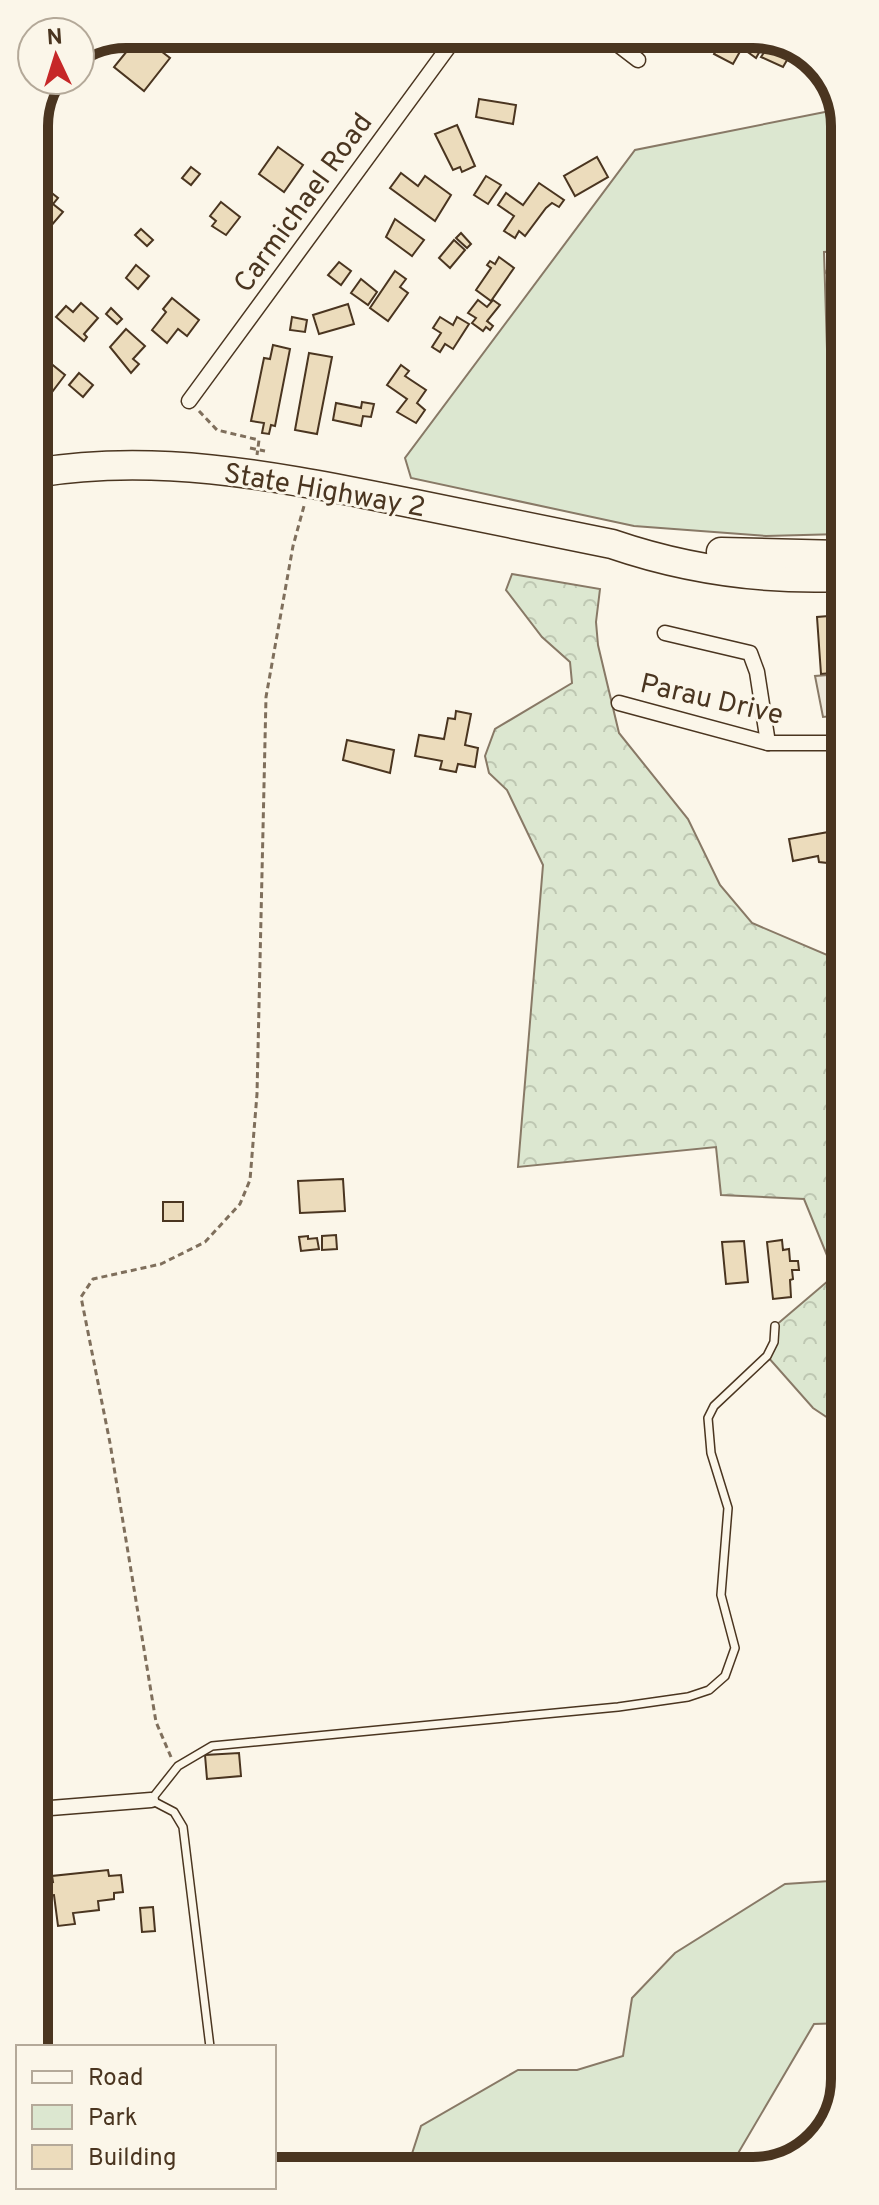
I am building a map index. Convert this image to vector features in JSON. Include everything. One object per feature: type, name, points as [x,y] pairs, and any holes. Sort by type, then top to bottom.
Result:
[{"type":"highway","name":"State Highway 2","points":[[48,472],[102,466],[172,465],[253,472],[612,544],[775,556],[831,555]]},
{"type":"highway","name":"State Highway 2","points":[[612,544],[653,558],[693,566],[768,576],[831,577]]},
{"type":"street","name":"Carmichael Road","points":[[189,401],[448,48]]},
{"type":"street","points":[[622,48],[638,60]]},
{"type":"street","points":[[665,633],[750,653],[757,672],[768,743]]},
{"type":"street","name":"Parau Drive","points":[[619,703],[768,743],[831,743]]},
{"type":"street","points":[[48,1808],[151,1800]]},
{"type":"lane","points":[[210,2045],[183,1827],[174,1812],[151,1800],[178,1766],[202,1750],[226,1744],[618,1707],[688,1697],[709,1690],[725,1676],[735,1648],[721,1595],[728,1508],[711,1453],[708,1418],[714,1406],[767,1356],[774,1342],[775,1326]]},
{"type":"path","points":[[189,401],[217,430],[259,440],[256,458]]},
{"type":"path","points":[[250,448],[265,451]]},
{"type":"path","points":[[178,1766],[165,1748],[156,1722],[110,1443],[81,1297],[93,1279],[161,1264],[205,1242],[240,1204],[250,1180],[257,1094],[266,697],[293,546],[311,483]]},
{"type":"green space","points":[[829,111],[831,252],[824,252],[831,534],[766,536],[634,526],[411,478],[405,458],[635,150]]},
{"type":"green space","points":[[512,574],[600,589],[596,622],[598,645],[619,733],[688,819],[720,885],[752,923],[831,957],[831,1265],[804,1199],[721,1195],[716,1147],[518,1167],[543,865],[507,790],[489,773],[485,756],[495,729],[572,683],[570,662],[542,637],[506,590]]},
{"type":"green space","points":[[831,1278],[831,1420],[813,1408],[767,1356],[775,1326]]},
{"type":"green space","points":[[831,1881],[831,2023],[814,2024],[736,2157],[411,2157],[421,2126],[518,2070],[577,2070],[623,2056],[632,1998],[675,1953],[785,1884]]},
{"type":"shaded area","points":[[831,675],[831,716],[823,717],[815,676]]},
{"type":"building","points":[[129,48],[157,48],[170,58],[144,91],[114,67]]},
{"type":"building","points":[[717,48],[742,48],[733,64],[714,54]]},
{"type":"building","points":[[742,48],[758,48],[789,57],[783,67],[761,57],[765,51],[761,49],[756,58]]},
{"type":"building","points":[[479,99],[516,105],[513,124],[476,117]]},
{"type":"building","points":[[457,125],[475,166],[462,172],[460,167],[453,170],[435,134]]},
{"type":"building","points":[[278,147],[303,165],[284,192],[259,174]]},
{"type":"building","points":[[597,157],[608,177],[575,196],[564,176]]},
{"type":"building","points":[[191,167],[200,174],[191,185],[182,178]]},
{"type":"building","points":[[401,173],[418,186],[425,176],[451,195],[435,221],[390,188]]},
{"type":"building","points":[[486,176],[501,185],[488,204],[474,195]]},
{"type":"building","points":[[539,183],[564,200],[559,207],[552,203],[525,236],[519,231],[515,238],[504,231],[514,216],[498,205],[506,193],[523,205]]},
{"type":"building","points":[[48,190],[58,198],[53,204],[63,212],[50,227]]},
{"type":"building","points":[[221,202],[240,217],[226,235],[212,226],[216,221],[210,216]]},
{"type":"building","points":[[395,219],[424,240],[412,256],[386,237]]},
{"type":"building","points":[[141,229],[153,240],[147,246],[135,235]]},
{"type":"building","points":[[461,233],[471,244],[467,248],[456,238]]},
{"type":"building","points":[[454,240],[465,250],[450,268],[439,258]]},
{"type":"building","points":[[499,257],[514,268],[491,301],[476,290],[491,268],[487,265],[490,261],[495,264]]},
{"type":"building","points":[[339,262],[351,271],[341,285],[328,275]]},
{"type":"building","points":[[136,265],[149,276],[138,289],[126,278]]},
{"type":"building","points":[[395,271],[406,279],[400,287],[408,293],[388,321],[370,308]]},
{"type":"building","points":[[361,279],[377,292],[368,305],[351,293]]},
{"type":"building","points":[[172,298],[199,320],[187,336],[178,329],[167,343],[152,330]]},
{"type":"building","points":[[478,300],[487,307],[493,300],[500,305],[487,321],[493,326],[490,330],[486,327],[483,331],[472,323],[476,318],[468,313]]},
{"type":"building","points":[[81,303],[98,318],[84,334],[87,337],[84,341],[56,317],[66,306],[73,312]]},
{"type":"building","points":[[348,304],[354,324],[319,334],[313,315]]},
{"type":"building","points":[[111,308],[122,319],[117,324],[106,314]]},
{"type":"building","points":[[292,317],[307,320],[305,332],[290,330]]},
{"type":"building","points":[[440,317],[453,325],[457,317],[469,324],[453,349],[445,344],[440,352],[432,347],[441,333],[433,328]]},
{"type":"building","points":[[126,329],[145,346],[133,359],[139,364],[131,373],[110,347]]},
{"type":"building","points":[[273,345],[290,349],[275,426],[271,425],[269,434],[262,433],[264,423],[251,421],[264,358],[270,359]]},
{"type":"building","points":[[309,353],[332,357],[317,434],[295,430]]},
{"type":"building","points":[[48,361],[65,375],[48,395]]},
{"type":"building","points":[[401,365],[409,371],[405,376],[426,390],[417,403],[425,410],[416,423],[397,412],[407,399],[387,385]]},
{"type":"building","points":[[79,373],[93,385],[83,397],[69,385]]},
{"type":"building","points":[[362,402],[374,404],[371,417],[363,416],[361,426],[333,420],[336,403],[361,408]]},
{"type":"building","points":[[831,616],[831,673],[821,674],[817,617]]},
{"type":"building","points":[[456,711],[471,714],[465,745],[478,748],[475,767],[458,764],[456,772],[440,769],[442,761],[415,756],[419,735],[444,739],[448,718],[455,719]]},
{"type":"building","points":[[347,740],[394,750],[390,773],[343,760]]},
{"type":"building","points":[[831,832],[831,863],[819,862],[818,856],[793,861],[789,839]]},
{"type":"building","points":[[343,1179],[345,1211],[300,1213],[298,1181]]},
{"type":"building","points":[[163,1202],[183,1202],[183,1221],[163,1221]]},
{"type":"building","points":[[336,1235],[337,1249],[322,1250],[322,1236]]},
{"type":"building","points":[[308,1236],[308,1239],[317,1238],[319,1249],[301,1251],[299,1237]]},
{"type":"building","points":[[782,1240],[783,1250],[789,1249],[790,1261],[798,1261],[799,1270],[792,1270],[791,1297],[773,1299],[767,1242]]},
{"type":"building","points":[[744,1241],[748,1282],[726,1284],[722,1242]]},
{"type":"building","points":[[239,1753],[241,1776],[207,1779],[205,1755]]},
{"type":"building","points":[[108,1870],[109,1876],[121,1875],[123,1892],[114,1893],[114,1899],[98,1901],[99,1910],[73,1913],[75,1924],[58,1926],[54,1895],[48,1896],[48,1882],[53,1882],[52,1876]]},
{"type":"building","points":[[153,1907],[155,1931],[142,1932],[140,1908]]}]
